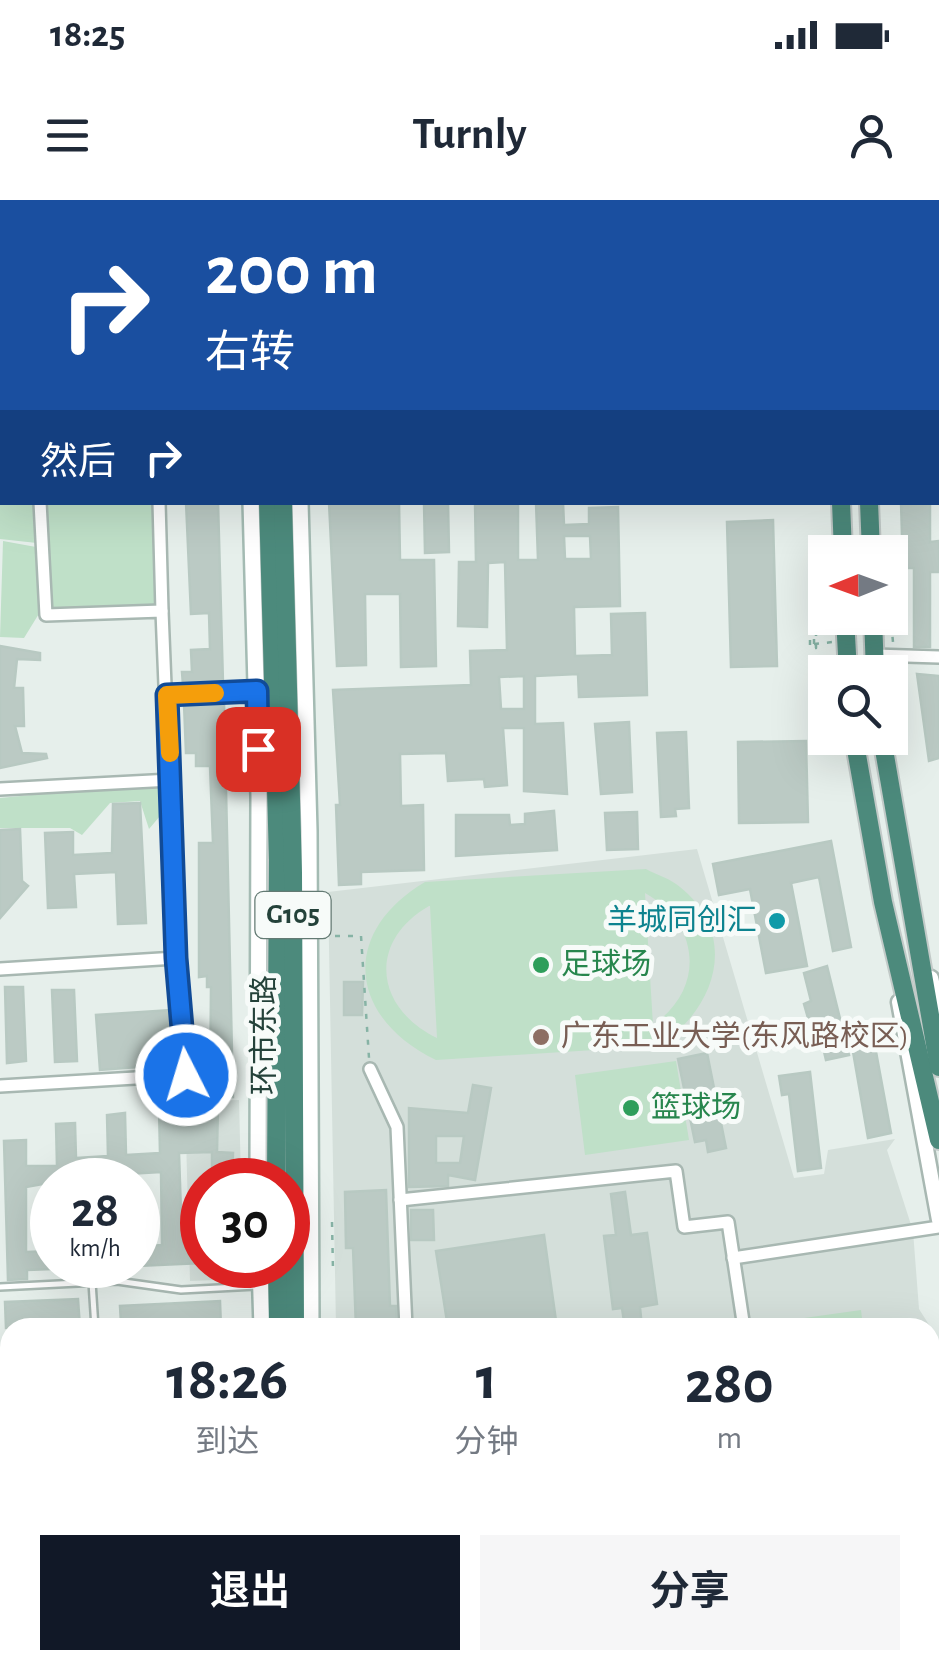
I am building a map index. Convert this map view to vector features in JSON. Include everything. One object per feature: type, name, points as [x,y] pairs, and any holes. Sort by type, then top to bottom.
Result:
[{"type":"highway","name":"环市东路","points":[[268,505],[266,691],[276,1158]]},
{"type":"highway","name":"环市东路","points":[[283,505],[292,814],[296,1318]]},
{"type":"highway","points":[[841,505],[842,535]]},
{"type":"highway","points":[[869,505],[870,535]]},
{"type":"highway","points":[[857,755],[882,902],[939,1140]]},
{"type":"highway","points":[[885,755],[939,1067]]},
{"type":"highway","points":[[277,1288],[278,1318]]},
{"type":"main road","points":[[250,505],[266,691],[258,1158]]},
{"type":"main road","points":[[300,505],[309,831],[311,1318]]},
{"type":"main road","points":[[260,1288],[262,1318]]},
{"type":"street","points":[[40,505],[46,615],[162,612]]},
{"type":"street","points":[[0,1086],[186,1075],[176,958],[160,505]]},
{"type":"street","points":[[908,660],[939,657]]},
{"type":"street","points":[[167,695],[266,691]]},
{"type":"street","points":[[0,790],[171,780]]},
{"type":"street","points":[[911,898],[939,1011]]},
{"type":"street","points":[[733,1258],[939,1224],[882,902]]},
{"type":"street","points":[[0,968],[176,958]]},
{"type":"street","points":[[370,1070],[396,1127],[406,1318]]},
{"type":"street","points":[[400,1200],[676,1171],[684,1227],[728,1222],[742,1318]]},
{"type":"lane","points":[[0,1287],[30,1285]]},
{"type":"lane","points":[[160,1287],[220,1288]]},
{"type":"lane","points":[[92,1288],[94,1318]]},
{"type":"path","points":[[810,635],[810,648],[816,648],[816,635]]},
{"type":"path","points":[[814,635],[814,644]]},
{"type":"path","points":[[892,635],[893,648]]},
{"type":"path","points":[[321,936],[361,936],[370,1070]]},
{"type":"path","points":[[332,1222],[333,1270]]},
{"type":"shaded area","name":"广东工业大学(东风路校区)","points":[[697,849],[794,1178],[824,1174],[828,1150],[895,1139],[887,1150],[913,1231],[919,1309],[925,1318],[336,1318],[328,892]]},
{"type":"shaded area","points":[[239,1100],[240,1158],[187,1158],[185,1102]]},
{"type":"green space","points":[[0,505],[35,505],[37,543],[0,539]]},
{"type":"green space","points":[[45,505],[154,505],[158,604],[50,609]]},
{"type":"green space","points":[[3,541],[36,547],[40,612],[24,638],[0,637]]},
{"type":"green space","points":[[135,785],[162,787],[160,816],[149,829],[140,801],[110,803],[82,835],[70,828],[0,828],[0,798]]},
{"type":"green space","name":"足球场","points":[[646,869],[680,887],[699,907],[710,928],[715,950],[706,994],[694,1014],[657,1046],[436,1060],[385,1022],[372,999],[366,974],[368,950],[378,925],[397,903],[425,882]],"holes":[[[645,893],[677,922],[689,957],[682,993],[653,1025]],[[430,906],[437,1038],[401,1010],[386,974],[395,938],[409,921]]]},
{"type":"green space","name":"篮球场","points":[[676,1061],[689,1140],[585,1155],[575,1075]]},
{"type":"green space","points":[[861,1310],[862,1318],[804,1318]]},
{"type":"building","points":[[186,505],[218,505],[223,683],[183,685],[182,672],[192,672],[191,650],[210,649],[209,613],[191,614]]},
{"type":"building","points":[[329,505],[399,505],[400,560],[434,560],[436,666],[401,667],[400,594],[365,594],[366,665],[337,666]]},
{"type":"building","points":[[424,505],[448,505],[449,552],[425,553]]},
{"type":"building","points":[[475,505],[518,505],[518,560],[538,560],[536,505],[563,505],[564,525],[589,524],[589,508],[618,507],[620,606],[574,607],[575,656],[612,655],[611,614],[645,613],[647,695],[579,697],[578,674],[535,676],[535,724],[563,723],[567,794],[524,791],[524,728],[503,728],[507,785],[485,787],[484,779],[448,781],[446,753],[400,754],[401,806],[423,805],[424,870],[361,872],[361,884],[339,885],[336,805],[340,805],[333,690],[471,685],[470,651],[507,650],[505,562],[488,563],[487,627],[458,626],[459,562],[476,562]],"holes":[[[564,536],[590,536],[591,559],[565,559]],[[524,676],[524,709],[501,709],[499,677]]]},
{"type":"building","points":[[901,505],[930,505],[930,542],[939,541],[939,572],[930,572],[930,647],[914,647],[914,568],[908,568],[908,535],[902,535]]},
{"type":"building","points":[[773,520],[777,666],[731,667],[727,522]]},
{"type":"building","points":[[0,646],[40,653],[40,660],[17,659],[14,688],[23,688],[24,726],[15,726],[22,753],[46,754],[47,758],[0,768]]},
{"type":"building","points":[[917,674],[939,676],[939,758],[929,761]]},
{"type":"building","points":[[224,702],[233,1097],[210,1098],[211,987],[207,987],[207,976],[199,977],[199,843],[213,843],[210,766],[196,766],[196,753],[186,753],[184,704]]},
{"type":"building","points":[[629,722],[632,792],[601,794],[595,724]]},
{"type":"building","points":[[686,732],[689,808],[675,809],[676,816],[661,817],[657,733]]},
{"type":"building","points":[[806,741],[808,822],[739,823],[738,742]]},
{"type":"building","points":[[140,803],[146,923],[118,924],[116,872],[74,874],[76,907],[48,908],[45,833],[73,832],[73,855],[112,853],[113,804]]},
{"type":"building","points":[[554,811],[557,850],[456,856],[456,815],[509,815],[510,825],[525,824],[525,814]]},
{"type":"building","points":[[637,812],[638,849],[607,850],[605,813]]},
{"type":"building","points":[[20,829],[22,881],[28,886],[0,918],[0,830]]},
{"type":"building","name":"羊城同创汇","points":[[831,841],[851,947],[833,951],[819,877],[791,883],[807,966],[766,973],[750,889],[719,895],[713,864]]},
{"type":"building","points":[[827,966],[849,1055],[826,1060],[819,1030],[812,1032],[804,1004],[811,1001],[804,973]]},
{"type":"building","points":[[344,982],[363,982],[362,1015],[344,1015]]},
{"type":"building","points":[[5,987],[23,987],[26,1061],[7,1063]]},
{"type":"building","points":[[52,990],[74,990],[77,1061],[55,1062]]},
{"type":"building","points":[[171,1010],[176,1064],[100,1070],[96,1015]]},
{"type":"building","points":[[874,1041],[891,1133],[868,1138],[852,1046]]},
{"type":"building","points":[[707,1053],[726,1148],[708,1152],[706,1140],[695,1142],[678,1059]]},
{"type":"building","points":[[810,1072],[821,1168],[798,1171],[789,1094],[782,1095],[779,1076]]},
{"type":"building","points":[[473,1085],[491,1088],[475,1180],[448,1175],[448,1186],[409,1187],[409,1108],[468,1113]],"holes":[[[436,1136],[464,1136],[460,1163],[436,1163]]]},
{"type":"building","points":[[218,1106],[217,1152],[233,1153],[233,1158],[212,1158],[212,1152],[179,1153],[180,1264],[160,1265],[160,1158],[76,1158],[108,1156],[107,1115],[125,1113],[126,1155],[160,1153],[159,1107]]},
{"type":"building","points":[[75,1123],[76,1158],[57,1158],[56,1124]]},
{"type":"building","points":[[26,1140],[26,1166],[30,1166],[30,1186],[26,1187],[26,1252],[30,1252],[30,1270],[27,1279],[8,1280],[4,1141]]},
{"type":"building","points":[[386,1190],[390,1306],[396,1306],[397,1318],[356,1318],[353,1248],[346,1248],[345,1192]]},
{"type":"building","points":[[625,1192],[631,1235],[647,1233],[657,1304],[640,1307],[641,1318],[624,1318],[622,1308],[613,1309],[604,1236],[616,1235],[611,1194]]},
{"type":"building","points":[[411,1210],[433,1210],[434,1240],[411,1240]]},
{"type":"building","points":[[544,1235],[556,1318],[446,1318],[436,1251]]},
{"type":"building","points":[[78,1299],[79,1318],[6,1318],[5,1302]]},
{"type":"building","points":[[220,1301],[221,1318],[121,1318],[120,1306]]},
{"type":"slow traffic","points":[[170,753],[167,695],[215,693]]},
{"type":"place","name":"羊城同创汇","points":[[777,921]]},
{"type":"place","name":"足球场","points":[[541,965]]},
{"type":"place","name":"广东工业大学(东风路校区)","points":[[541,1037]]},
{"type":"place","name":"篮球场","points":[[631,1108]]},
{"type":"route","points":[[186,1075],[176,958],[167,695],[257,691],[258,749]]}]
